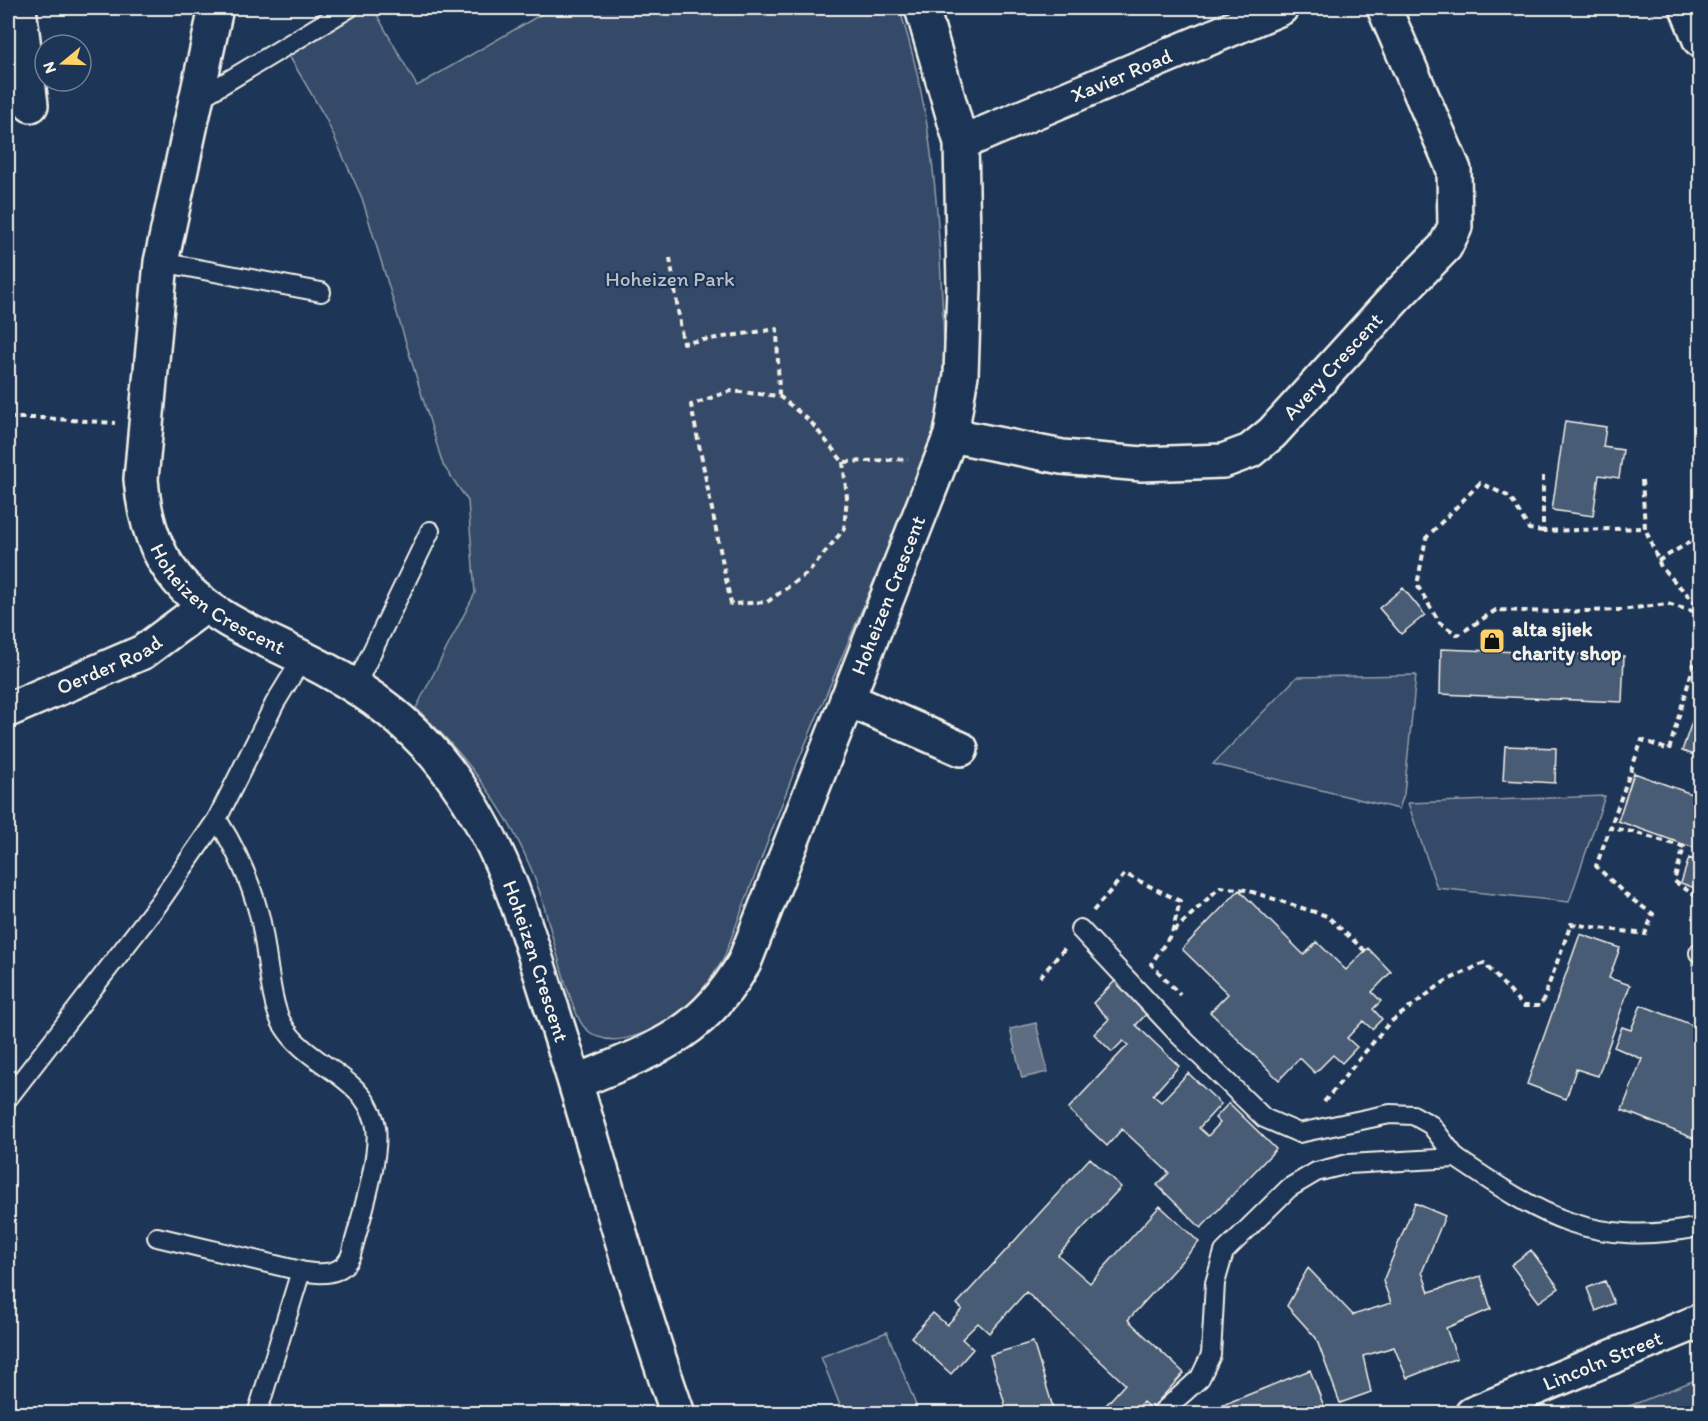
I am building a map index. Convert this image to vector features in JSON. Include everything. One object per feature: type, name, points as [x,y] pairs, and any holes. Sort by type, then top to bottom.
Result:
[{"type":"main road","points":[[19,8],[31,105]]},
{"type":"main road","name":"Hoheizen Crescent","points":[[216,8],[161,262],[141,479],[143,505],[149,531],[171,572],[187,591],[222,619],[355,687],[382,706],[433,753],[477,810],[509,876],[576,1082],[655,1348],[678,1413]]},
{"type":"main road","name":"Hoheizen Crescent","points":[[576,1082],[673,1040],[697,1023],[732,983],[744,963],[951,435],[961,375],[964,286],[961,142],[922,8]]},
{"type":"main road","name":"Xavier Road","points":[[961,142],[1281,8]]},
{"type":"main road","name":"Avery Crescent","points":[[951,435],[1062,457],[1142,464],[1223,461],[1250,451],[1272,433],[1396,297],[1445,247],[1455,227],[1455,170],[1384,8]]},
{"type":"main road","points":[[1687,8],[1701,40]]},
{"type":"main road","name":"Oerder Road","points":[[8,710],[143,652],[205,606]]},
{"type":"main road","points":[[847,699],[961,749]]},
{"type":"main road","name":"Lincoln Street","points":[[1472,1413],[1701,1321]]},
{"type":"lane","points":[[198,99],[349,8]]},
{"type":"lane","points":[[161,262],[321,292]]},
{"type":"lane","points":[[355,687],[430,531]]},
{"type":"lane","points":[[8,1098],[159,903],[217,819],[275,703],[302,659]]},
{"type":"lane","points":[[157,1237],[301,1271],[318,1274],[334,1272],[346,1266],[376,1147],[375,1124],[368,1103],[354,1085],[321,1065],[302,1049],[282,1024],[260,915],[238,852],[217,819]]},
{"type":"lane","points":[[1080,929],[1179,1035],[1264,1118],[1299,1133],[1390,1114],[1413,1114],[1431,1125],[1456,1158],[1516,1198],[1571,1224],[1624,1235],[1652,1235],[1701,1227]]},
{"type":"lane","points":[[1160,1413],[1200,1378],[1211,1354],[1215,1283],[1224,1252],[1289,1188],[1316,1172],[1348,1164],[1456,1158]]},
{"type":"lane","points":[[257,1413],[301,1271]]},
{"type":"path","points":[[670,258],[683,343],[777,329],[779,396]]},
{"type":"path","points":[[730,392],[779,396],[810,421],[843,462],[847,497],[844,529],[809,572],[766,602],[731,604],[691,405],[730,392]]},
{"type":"path","points":[[8,418],[42,418],[146,426]]},
{"type":"path","points":[[843,462],[914,459]]},
{"type":"path","points":[[1542,531],[1543,476]]},
{"type":"path","points":[[1642,480],[1646,528],[1660,567],[1701,608]]},
{"type":"path","points":[[1646,528],[1542,531],[1529,529],[1510,497],[1480,483],[1426,538],[1417,585],[1440,622],[1458,635],[1496,610],[1554,612],[1620,610],[1667,604],[1701,614]]},
{"type":"path","points":[[1658,561],[1701,536]]},
{"type":"path","points":[[1299,1133],[1389,1023],[1444,982],[1484,963],[1523,1006],[1540,1006],[1571,924],[1645,934],[1653,914],[1627,896],[1596,866],[1642,740],[1669,750],[1701,643]]},
{"type":"path","points":[[1610,828],[1633,832],[1684,847],[1674,881],[1696,897],[1701,906]]},
{"type":"path","points":[[1095,909],[1125,874],[1180,901],[1172,933]]},
{"type":"path","points":[[1179,1035],[1180,996],[1151,964],[1172,933],[1220,887],[1246,890],[1327,916],[1365,951]]},
{"type":"green space","name":"Hoheizen Park","points":[[363,8],[373,8],[417,86],[552,8],[899,8],[909,41],[929,141],[939,243],[944,355],[937,411],[930,439],[918,476],[797,764],[723,960],[699,993],[680,1012],[654,1028],[624,1039],[597,1036],[585,1028],[579,1019],[566,985],[539,890],[517,839],[504,815],[472,769],[416,708],[475,593],[468,501],[443,465],[362,198],[325,117],[288,54]]},
{"type":"green space","points":[[1416,675],[1404,794],[1399,809],[1213,764],[1297,677]]},
{"type":"green space","points":[[1605,796],[1569,902],[1437,888],[1408,803]]},
{"type":"green space","points":[[887,1332],[919,1413],[843,1413],[821,1357]]},
{"type":"green space","points":[[1700,1378],[1700,1413],[1612,1413]]},
{"type":"shaded area","points":[[1036,1023],[1048,1072],[1022,1078],[1010,1029]]},
{"type":"building","points":[[1565,421],[1606,427],[1603,447],[1623,450],[1619,478],[1599,475],[1593,516],[1552,510]]},
{"type":"building","points":[[1403,588],[1425,615],[1401,634],[1379,608]]},
{"type":"building","points":[[1441,649],[1624,656],[1622,702],[1440,694]]},
{"type":"building","points":[[1700,702],[1700,757],[1682,751]]},
{"type":"building","points":[[1505,746],[1556,748],[1555,783],[1503,780]]},
{"type":"building","points":[[1634,773],[1700,797],[1700,850],[1618,821]]},
{"type":"building","points":[[1689,858],[1700,862],[1700,890],[1681,883]]},
{"type":"building","points":[[1239,890],[1304,955],[1317,942],[1346,970],[1368,948],[1391,972],[1372,992],[1381,1001],[1373,1009],[1382,1019],[1372,1029],[1363,1021],[1347,1038],[1357,1047],[1342,1063],[1333,1055],[1315,1073],[1300,1058],[1279,1080],[1210,1012],[1228,994],[1182,949]]},
{"type":"building","points":[[1580,934],[1620,948],[1609,978],[1630,985],[1598,1076],[1576,1069],[1566,1099],[1527,1084]]},
{"type":"building","points":[[1117,979],[1152,1008],[1136,1025],[1179,1066],[1153,1095],[1161,1102],[1188,1073],[1221,1104],[1199,1128],[1208,1136],[1220,1123],[1215,1118],[1229,1103],[1276,1149],[1201,1228],[1157,1185],[1169,1173],[1122,1129],[1107,1146],[1068,1109],[1128,1045],[1123,1041],[1112,1052],[1094,1034],[1109,1019],[1093,1003]]},
{"type":"building","points":[[1641,1005],[1700,1028],[1700,1141],[1622,1110],[1642,1059],[1614,1047],[1622,1027],[1631,1030]]},
{"type":"building","points":[[1090,1158],[1121,1187],[1058,1255],[1090,1283],[1160,1206],[1199,1242],[1128,1320],[1184,1373],[1151,1409],[1143,1402],[1132,1414],[1098,1414],[1125,1384],[1026,1292],[989,1333],[978,1323],[962,1339],[973,1349],[951,1374],[911,1337],[933,1313],[947,1325],[962,1309],[957,1304]]},
{"type":"building","points":[[1415,1203],[1445,1216],[1422,1272],[1429,1292],[1481,1276],[1491,1309],[1446,1328],[1457,1358],[1407,1378],[1394,1347],[1363,1356],[1371,1392],[1340,1403],[1316,1338],[1287,1306],[1308,1268],[1353,1315],[1391,1303],[1383,1281]]},
{"type":"building","points":[[1531,1250],[1559,1288],[1539,1302],[1511,1265]]},
{"type":"building","points":[[1605,1281],[1614,1303],[1596,1311],[1587,1288]]},
{"type":"building","points":[[1033,1342],[1055,1414],[1008,1414],[990,1355]]},
{"type":"building","points":[[1310,1370],[1325,1409],[1314,1414],[1200,1414]]},
{"type":"place","name":"alta sjiek charity shop","points":[[1492,641]]}]
